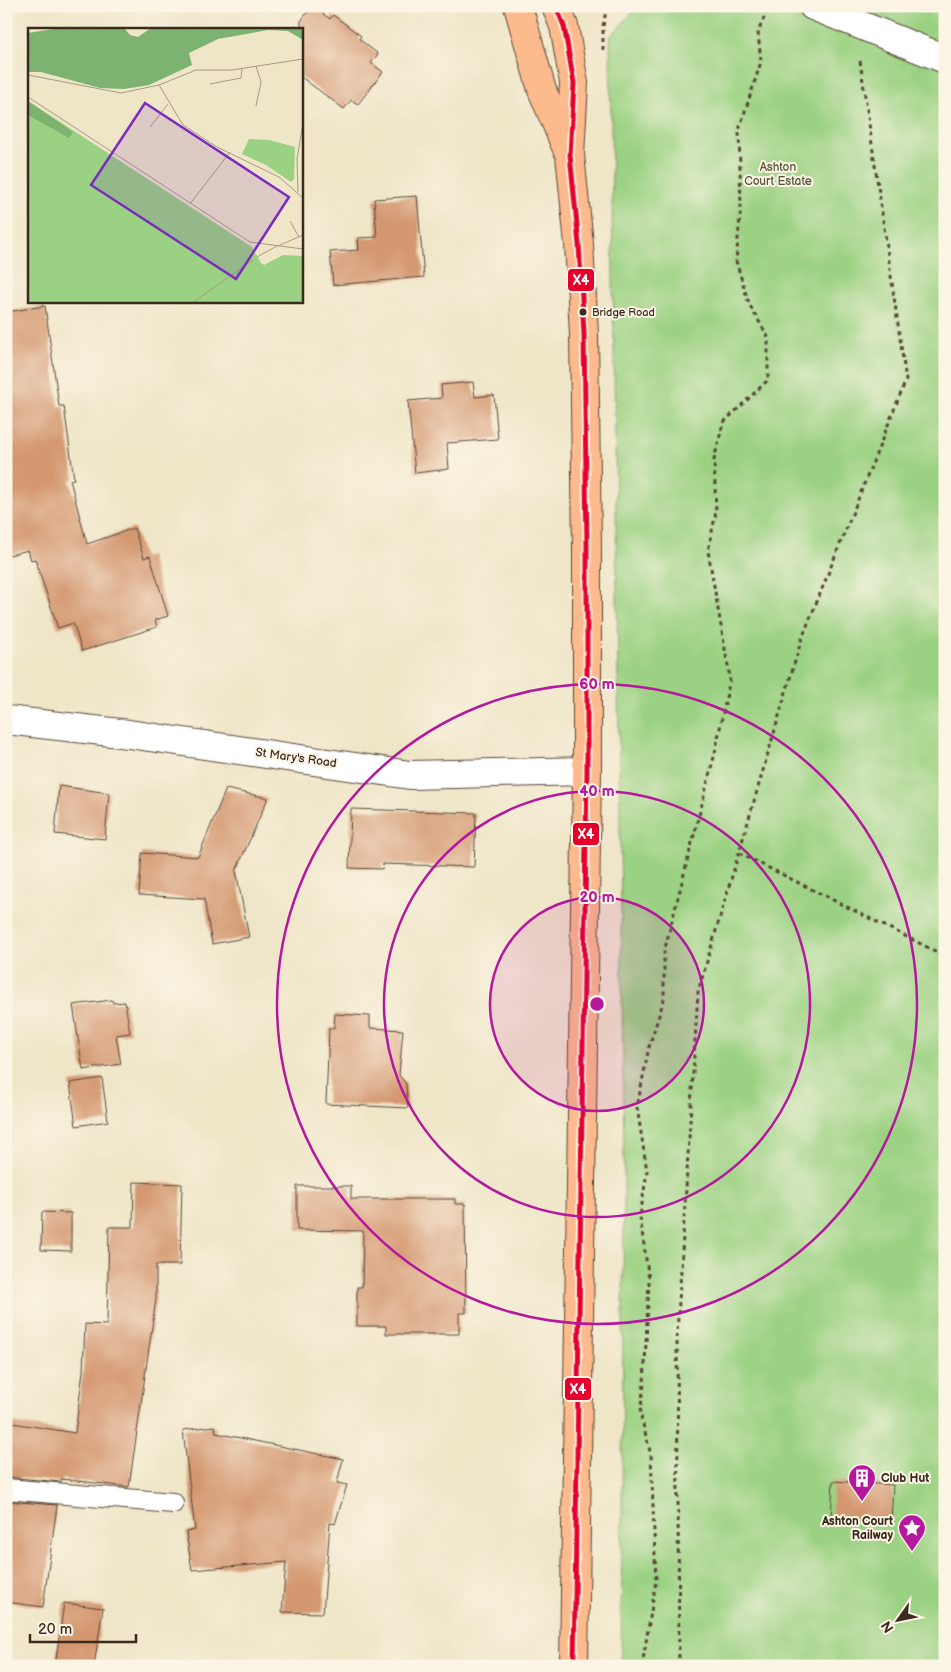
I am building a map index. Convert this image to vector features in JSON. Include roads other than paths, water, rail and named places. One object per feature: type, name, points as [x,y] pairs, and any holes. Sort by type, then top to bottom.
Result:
[{"type":"main road","points":[[518,6],[542,90],[570,155]]},
{"type":"main road","points":[[564,13],[574,83],[570,155],[579,244],[584,334],[588,547],[587,771],[574,1666]]},
{"type":"street","points":[[813,6],[945,59]]},
{"type":"street","name":"St Mary's Road","points":[[6,720],[129,734],[410,774],[587,771]]},
{"type":"lane","points":[[6,1489],[173,1503]]},
{"type":"place","name":"Bridge Road","points":[[583,312]]},
{"type":"place","name":"Club Hut","points":[[862,1502]]},
{"type":"place","name":"Ashton Court Railway","points":[[912,1552]]},
{"type":"park label","name":"Ashton Court Estate","points":[[778,174]]}]
